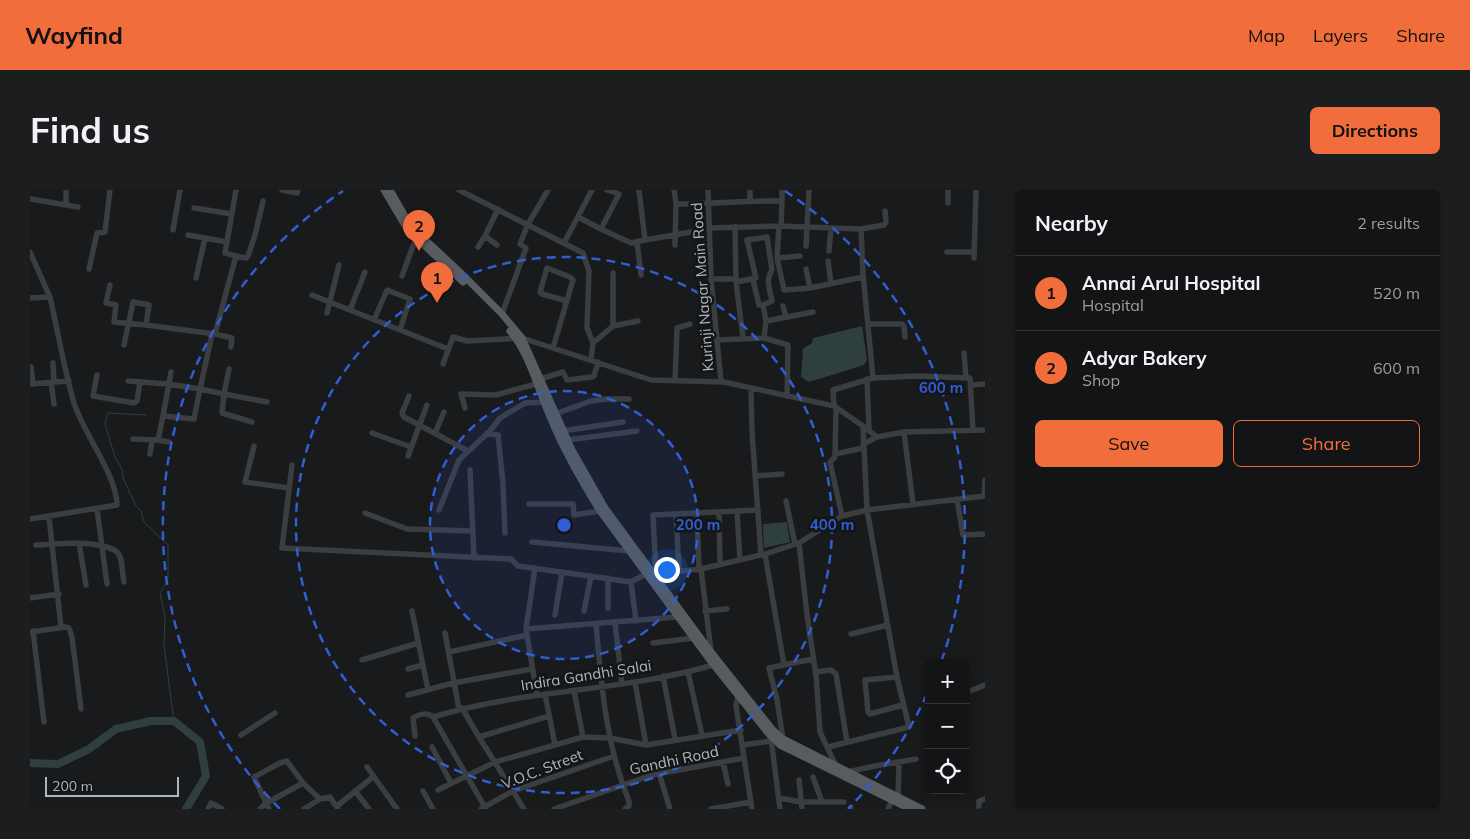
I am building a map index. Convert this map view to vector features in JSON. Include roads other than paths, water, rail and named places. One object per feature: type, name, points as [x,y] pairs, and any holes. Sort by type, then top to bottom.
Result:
[{"type":"main road","points":[[390,191],[407,229],[519,338]]},
{"type":"main road","points":[[390,191],[416,231],[502,314],[519,338],[527,362],[538,381],[572,462],[600,511],[629,551],[652,574],[677,617],[716,663],[768,733],[780,745],[839,775],[922,809]]},
{"type":"main road","points":[[546,402],[555,414],[562,431],[605,508],[711,652],[716,663]]},
{"type":"main road","points":[[740,694],[783,739],[847,772],[910,809]]},
{"type":"street","points":[[32,190],[31,199],[78,206]]},
{"type":"street","points":[[66,190],[66,205]]},
{"type":"street","points":[[89,269],[97,234],[105,232],[110,190]]},
{"type":"street","points":[[173,230],[180,190]]},
{"type":"street","points":[[236,190],[225,253],[246,258],[248,256],[263,201]]},
{"type":"street","points":[[282,190],[297,193],[298,190]]},
{"type":"street","points":[[460,190],[583,252],[589,271],[587,328],[593,343],[594,361],[594,376],[592,377],[567,380],[563,372],[496,395],[461,394],[465,408]]},
{"type":"street","points":[[502,314],[526,248],[520,244],[528,224],[548,190]]},
{"type":"street","points":[[564,243],[592,190]]},
{"type":"street","points":[[601,228],[619,194],[607,190]]},
{"type":"street","points":[[639,190],[645,240]]},
{"type":"street","points":[[674,190],[676,204],[675,245]]},
{"type":"street","name":"Kurinji Nagar Main Road","points":[[708,190],[711,279],[720,381]]},
{"type":"street","points":[[750,190],[750,200]]},
{"type":"street","points":[[782,190],[777,258],[784,290],[810,288],[863,277]]},
{"type":"street","points":[[806,246],[809,190]]},
{"type":"street","points":[[948,190],[948,203]]},
{"type":"street","points":[[947,252],[974,255],[976,190],[971,190]]},
{"type":"street","points":[[676,204],[708,204],[750,200],[782,201]]},
{"type":"street","points":[[194,208],[232,214]]},
{"type":"street","points":[[478,247],[498,209]]},
{"type":"street","points":[[709,228],[780,226],[861,229],[884,225],[886,222],[885,211]]},
{"type":"street","points":[[578,217],[631,243],[697,231]]},
{"type":"street","points":[[735,227],[736,281],[742,338]]},
{"type":"street","points":[[829,251],[831,228]]},
{"type":"street","points":[[828,747],[909,726],[902,705],[867,510],[863,446],[870,378],[861,229]]},
{"type":"street","points":[[188,236],[227,242]]},
{"type":"street","points":[[485,236],[497,245]]},
{"type":"street","points":[[767,237],[772,270],[768,274],[768,280],[772,301],[763,305],[759,305],[753,280],[756,278],[746,241],[748,239],[767,237]]},
{"type":"street","points":[[196,278],[205,238]]},
{"type":"street","points":[[402,276],[416,238]]},
{"type":"street","points":[[637,242],[641,275]]},
{"type":"street","points":[[30,252],[33,266],[50,297],[69,381],[79,415],[116,492],[118,505],[30,520]]},
{"type":"street","points":[[162,416],[194,419],[213,334],[236,256]]},
{"type":"street","points":[[777,258],[800,256]]},
{"type":"street","points":[[828,261],[831,283]]},
{"type":"street","points":[[327,314],[339,265]]},
{"type":"street","points":[[553,348],[573,283],[572,279],[547,268],[540,292],[567,301]]},
{"type":"street","points":[[806,269],[810,288]]},
{"type":"street","points":[[350,310],[365,272]]},
{"type":"street","points":[[613,272],[613,326]]},
{"type":"street","points":[[711,279],[753,280]]},
{"type":"street","points":[[110,286],[106,303],[116,305],[114,322],[232,338],[231,347]]},
{"type":"street","points":[[374,320],[387,290],[410,299],[400,330]]},
{"type":"street","points":[[312,296],[448,349]]},
{"type":"street","points":[[30,298],[50,297]]},
{"type":"street","points":[[124,345],[133,302],[149,305],[146,325]]},
{"type":"street","points":[[763,305],[766,321],[764,338]]},
{"type":"street","points":[[784,306],[786,318]]},
{"type":"street","points":[[766,321],[813,312]]},
{"type":"street","points":[[593,343],[613,326],[638,321]]},
{"type":"street","points":[[675,381],[676,329],[679,326],[690,324]]},
{"type":"street","points":[[868,324],[902,324],[905,337]]},
{"type":"street","points":[[443,364],[454,337],[467,341],[519,338],[651,380],[720,381],[835,406],[877,437]]},
{"type":"street","points":[[717,340],[764,338],[788,345],[787,396]]},
{"type":"street","points":[[964,353],[966,378]]},
{"type":"street","points":[[52,363],[54,404]]},
{"type":"street","points":[[31,367],[32,384],[69,381]]},
{"type":"street","points":[[229,369],[222,413],[252,422]]},
{"type":"street","points":[[150,454],[162,416],[171,372]]},
{"type":"street","points":[[97,375],[94,396],[136,403],[140,382]]},
{"type":"street","points":[[842,516],[830,462],[835,457],[835,406],[833,390],[870,378],[918,376],[970,378],[973,430]]},
{"type":"street","points":[[128,381],[168,384],[267,402]]},
{"type":"street","points":[[971,385],[985,384]]},
{"type":"street","points":[[751,388],[755,476],[763,555],[784,665]]},
{"type":"street","points":[[409,396],[402,413],[404,417],[468,451]]},
{"type":"street","points":[[555,414],[598,400],[629,399]]},
{"type":"street","points":[[439,510],[458,460],[500,418],[515,408],[525,403],[546,402]]},
{"type":"street","points":[[408,456],[427,405]]},
{"type":"street","points":[[435,434],[444,412]]},
{"type":"street","points":[[562,431],[623,422]]},
{"type":"street","points":[[835,454],[863,446],[877,437],[904,432],[985,430]]},
{"type":"street","points":[[567,440],[637,431]]},
{"type":"street","points":[[904,432],[913,504]]},
{"type":"street","points":[[372,433],[410,447]]},
{"type":"street","points":[[487,433],[498,435],[505,533]]},
{"type":"street","points":[[133,439],[169,442]]},
{"type":"street","points":[[254,446],[245,482],[290,488]]},
{"type":"street","points":[[292,465],[282,548],[510,559],[518,566],[631,582],[652,574],[700,569],[763,555],[797,543],[842,516],[867,510],[984,496],[985,480]]},
{"type":"street","points":[[470,470],[474,558]]},
{"type":"street","points":[[755,476],[782,474]]},
{"type":"street","points":[[957,499],[963,536],[985,534]]},
{"type":"street","points":[[786,500],[797,543],[816,672],[820,732],[837,768]]},
{"type":"street","points":[[529,504],[573,504],[574,515],[600,511]]},
{"type":"street","points":[[97,509],[107,584]]},
{"type":"street","points":[[652,574],[652,515],[758,510]]},
{"type":"street","points":[[737,511],[740,560]]},
{"type":"street","points":[[718,512],[720,564]]},
{"type":"street","points":[[365,513],[407,529],[473,531]]},
{"type":"street","points":[[697,513],[700,569],[711,652]]},
{"type":"street","points":[[676,514],[679,571]]},
{"type":"street","points":[[49,517],[59,594],[61,627]]},
{"type":"street","points":[[532,542],[629,551]]},
{"type":"street","points":[[79,543],[86,585]]},
{"type":"street","points":[[36,545],[79,543],[102,546],[117,552],[120,556],[124,582]]},
{"type":"street","points":[[535,568],[527,632],[537,695]]},
{"type":"street","points":[[555,615],[562,572]]},
{"type":"street","points":[[584,611],[591,576]]},
{"type":"street","points":[[608,578],[608,608]]},
{"type":"street","points":[[631,582],[636,621]]},
{"type":"street","points":[[30,598],[59,594]]},
{"type":"street","points":[[706,611],[728,608]]},
{"type":"street","points":[[412,611],[428,690]]},
{"type":"street","points":[[449,652],[527,632],[677,617]]},
{"type":"street","points":[[615,623],[622,684]]},
{"type":"street","points":[[596,624],[602,687],[610,738],[622,784],[629,801],[629,806],[626,809]]},
{"type":"street","points":[[851,634],[888,625]]},
{"type":"street","points":[[44,722],[32,631],[61,627],[69,628],[81,709]]},
{"type":"street","points":[[445,633],[453,683],[461,708],[524,809]]},
{"type":"street","points":[[653,643],[694,638]]},
{"type":"street","points":[[362,660],[397,648],[418,644]]},
{"type":"street","points":[[783,739],[777,700],[769,668],[813,659]]},
{"type":"street","name":"Indira Gandhi Salai","points":[[415,736],[413,718],[426,714],[433,717],[461,708],[537,695],[634,682],[688,672],[716,663]]},
{"type":"street","points":[[408,669],[423,665]]},
{"type":"street","points":[[408,695],[453,683],[532,669]]},
{"type":"street","points":[[816,672],[830,670],[836,674],[847,742]]},
{"type":"street","points":[[688,672],[702,735]]},
{"type":"street","points":[[663,676],[676,739]]},
{"type":"street","points":[[897,677],[865,680],[868,712],[870,714],[902,705]]},
{"type":"street","points":[[634,682],[646,744]]},
{"type":"street","points":[[970,691],[985,684]]},
{"type":"street","points":[[574,690],[583,737]]},
{"type":"street","points":[[546,694],[555,745]]},
{"type":"street","points":[[740,694],[736,706],[752,809]]},
{"type":"street","points":[[241,735],[275,713]]},
{"type":"street","points":[[478,737],[550,716]]},
{"type":"street","points":[[433,717],[467,774],[484,808]]},
{"type":"street","points":[[438,790],[467,774],[495,762],[583,737],[610,738],[646,744],[741,730]]},
{"type":"street","points":[[768,733],[771,741],[780,809]]},
{"type":"street","points":[[743,745],[771,741]]},
{"type":"street","points":[[432,747],[451,783]]},
{"type":"street","name":"V.O.C. Street","points":[[484,808],[513,791],[614,756]]},
{"type":"street","name":"Gandhi Road","points":[[557,808],[622,784],[659,773],[744,758]]},
{"type":"street","points":[[847,772],[916,760]]},
{"type":"street","points":[[267,806],[254,777],[287,761],[303,783],[320,800]]},
{"type":"street","points":[[723,762],[728,784]]},
{"type":"street","points":[[888,809],[895,799],[899,763]]},
{"type":"street","points":[[367,768],[397,809]]},
{"type":"street","points":[[659,773],[670,809]]},
{"type":"street","points":[[304,809],[330,797],[337,808],[374,777]]},
{"type":"street","points":[[813,777],[824,805]]},
{"type":"street","points":[[799,780],[802,809]]},
{"type":"street","points":[[260,809],[303,783]]},
{"type":"street","points":[[355,791],[369,809]]},
{"type":"street","points":[[423,791],[433,809]]},
{"type":"street","points":[[779,798],[824,805],[844,802]]},
{"type":"street","points":[[979,809],[979,801],[985,799]]},
{"type":"street","points":[[711,809],[751,802]]},
{"type":"street","points":[[208,809],[211,803],[222,809]]},
{"type":"waterway","points":[[146,415],[108,413],[105,424],[115,457],[122,469],[123,478],[136,506],[141,511],[144,522],[168,545],[168,579],[160,593],[165,617],[164,646],[174,721]]},
{"type":"waterway","points":[[30,763],[58,764],[89,749],[116,729],[151,721],[174,721],[200,742],[206,776],[186,809]]},
{"type":"place","name":"Adyar Bakery","points":[[419,251]]},
{"type":"place","name":"Annai Arul Hospital","points":[[437,303]]}]
